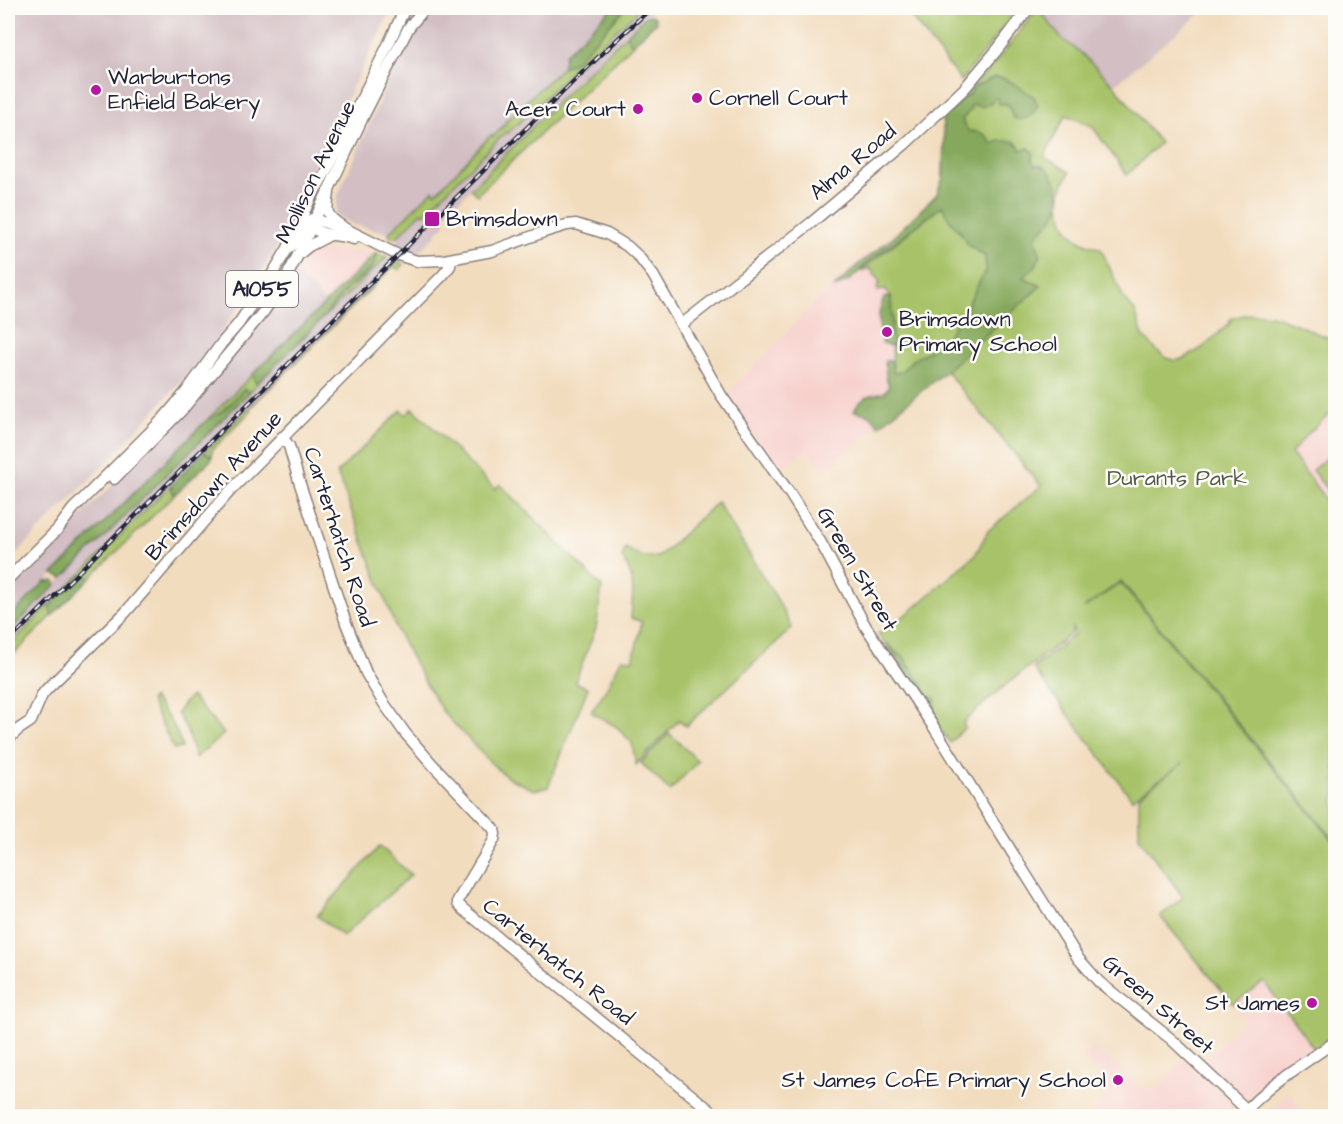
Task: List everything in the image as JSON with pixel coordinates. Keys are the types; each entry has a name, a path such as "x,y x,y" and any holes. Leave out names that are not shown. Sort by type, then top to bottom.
{"street":[{"name":"Mollison Avenue","path":"58,529 78,514 181,411 264,311 285,280 298,255 309,221 311,196 325,173 405,8"},
{"name":"Mollison Avenue","path":"417,8 424,8"},
{"name":"Mollison Avenue","path":"8,579 58,529 73,509 163,419 186,392 215,351 240,323 288,248 309,221 329,187 409,27 424,8"},
{"name":"Alma Road","path":"681,325 811,223 904,145 964,89 1029,8"},
{"path":"329,187 327,212 344,228"},
{"name":"Green Street","path":"309,221 344,228 413,261 451,259 492,251 544,232 576,224 615,239 638,256 653,275 721,395 790,494 866,627 935,729 1077,958 1099,982 1171,1039 1244,1113"},
{"name":"Green Street","path":"309,221 324,234 343,235 355,239 363,237"},
{"path":"298,255 309,246 330,235"},
{"name":"Brimsdown Avenue","path":"8,739 31,721 47,689 125,613 230,491 443,275 450,266 451,259"},
{"name":"Carterhatch Road","path":"282,437 289,446 346,623 366,673 405,733 494,829 494,840 458,900 458,904 717,1116"},
{"path":"1244,1113 1277,1083 1335,1041"}],"shaded area":[{"path":"8,8 392,8 314,165 290,227 207,353 113,456 8,562"},
{"path":"432,8 612,8 565,53 562,68 505,121 506,123 493,137 491,135 436,193 433,190 389,233 354,225 336,215 337,197 396,64"},
{"path":"641,8 655,8 441,218 446,223 417,254 393,245 398,240 396,238 422,212 425,214 577,65"},
{"path":"1038,8 1207,8 1114,85 1080,52 1061,38"},
{"name":"Brimsdown Primary School","path":"937,194 1041,286 946,371 825,471 807,450 777,469 726,395 823,294 856,263 896,233"},
{"path":"338,249 374,254 325,302 295,273 310,254"},
{"path":"387,257 397,261 8,647 8,633"},
{"path":"295,273 325,302 8,619 8,589 133,464 260,323"},
{"path":"1335,408 1335,512 1291,453"},
{"path":"1264,982 1315,1050 1265,1088 1246,1098 1239,1096 1203,1062 1245,1020 1233,1004"},
{"path":"1092,1046 1145,1089 1147,1087 1155,1093 1186,1059 1236,1107 1237,1114 1235,1116 1090,1116 1109,1093 1098,1084 1104,1076 1082,1058"},
{"path":"1289,1093 1306,1113 1303,1116 1264,1116"}],"green space":[{"path":"612,8 625,8 576,61 562,68 565,54"},
{"path":"625,8 641,8 576,66 532,111 508,133 506,132 424,214 422,212 396,238 390,237 389,233 433,190 436,193 491,135 493,137 506,123 505,121 562,68 586,51"},
{"path":"904,8 1019,8 961,81"},
{"name":"Durants Park","path":"1038,8 1061,38 1080,52 1114,85 1160,143 1127,175 1092,126 1066,115 1044,157 1070,172 1063,185 1060,204 1066,226 1076,238 1101,249 1123,297 1135,311 1143,336 1157,351 1175,361 1202,348 1230,323 1230,319 1259,314 1284,319 1335,340 1335,408 1291,453 1335,512 1335,841 1121,581 1084,608 1121,583 1335,843 1335,1035 1315,1050 1264,982 1233,1004 1160,916 1183,897 1139,837 1139,796 1183,763 1132,799 1033,668 1075,634 1072,627 1072,633 963,723 965,727 950,743 878,634 912,610 975,555 988,531 1041,486 946,371 1040,286 1014,272 937,194 943,178 942,116 985,74"},
{"path":"652,15 656,22 633,44 630,42 626,35 646,16"},
{"path":"626,35 633,44 477,195 471,189"},
{"path":"994,77 1013,83 1034,97 1038,105 1036,109 1025,118 1013,118 1008,104 998,104 998,99 995,98 985,106 972,104 969,112 963,118 963,124 968,131 985,135 992,144 1000,141 1014,141 1020,150 1029,148 1034,153 1032,160 1035,165 1048,169 1057,185 1060,198 1058,210 1035,238 1041,256 1034,268 1023,277 1041,286 946,371 879,426 870,415 854,411 856,407 870,396 884,393 889,386 885,361 891,360 893,373 901,372 911,361 943,342 964,312 986,269 985,256 968,245 942,206 871,260 850,280 834,288 859,264 891,239 937,194 943,178 942,116 955,108 974,87"},
{"path":"942,206 968,245 985,256 986,269 964,312 943,342 911,361 901,372 893,373 891,296 885,290 878,291 880,282 870,268 859,272"},
{"path":"376,253 387,257 322,319 343,292 369,270 376,259"},
{"path":"376,253 374,265 345,291 322,319 259,382 255,382 253,374"},
{"path":"397,261 404,264 399,270 394,266 250,408 251,411 212,450 212,456 204,452"},
{"path":"891,296 893,347 882,343 879,320 884,298"},
{"path":"253,374 255,382 259,382 248,394 248,391 244,389 223,410 208,419"},
{"path":"244,389 248,391 248,394 63,578 53,574 208,419 223,410"},
{"path":"413,408 495,489 500,484 602,587 596,628 575,682 588,688 548,787 534,790 507,777 443,712 397,631 337,473 401,410 406,415"},
{"path":"1335,451 1335,500 1312,470"},
{"path":"204,452 212,456 212,459 174,495 171,485"},
{"path":"171,485 174,495 90,578 80,575"},
{"path":"717,502 777,599 792,628 686,726 679,720 636,765 632,743 617,727 591,712 622,658 633,660 642,622 631,618 632,579 622,558 625,548 646,557 660,556"},
{"path":"80,575 90,578 52,616 49,606"},
{"path":"54,581 56,585 8,633 8,619 45,582"},
{"path":"49,606 52,616 8,660 8,647"},
{"path":"887,643 904,657 921,682 926,694 935,699 934,714"},
{"path":"191,696 224,734 195,758 187,731 177,713"},
{"path":"153,698 174,727 182,748 174,749 150,701"},
{"path":"669,733 698,761 670,791 641,763"},
{"path":"380,846 411,875 343,936 317,916"}],"railway":[{"path":"8,642 590,65 651,8"}],"place":[{"name":"Warburtons Enfield Bakery","path":"96,90"},
{"name":"Cornell Court","path":"697,98"},
{"name":"Acer Court","path":"638,109"},
{"name":"Brimsdown","path":"432,219"},
{"name":"Brimsdown Primary School","path":"887,332"},
{"name":"St James","path":"1312,1003"},
{"name":"St James CofE Primary School","path":"1118,1080"}]}
